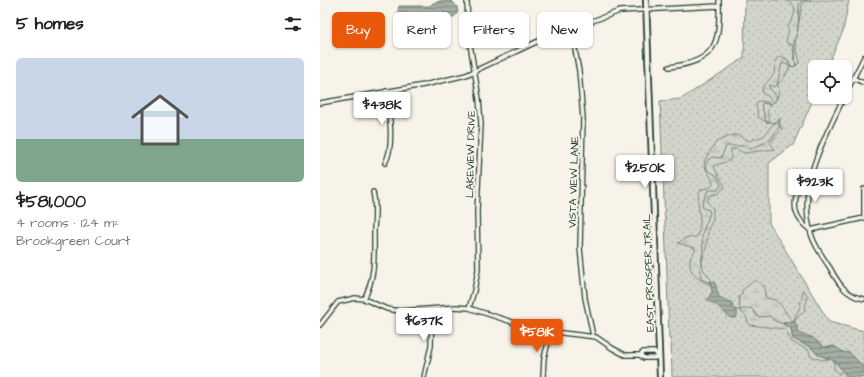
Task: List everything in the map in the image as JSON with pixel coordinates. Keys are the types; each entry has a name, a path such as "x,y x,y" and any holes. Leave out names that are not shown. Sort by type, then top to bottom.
{"main road":[{"name":"EAST PROSPER TRAIL","path":"646,0 660,377"}],"street":[{"name":"LAKEVIEW DRIVE","path":"467,0 468,32 475,71 481,124 477,211 479,258 477,280 469,308"},
{"path":"669,67 687,65 707,55 715,44 719,33 719,0"},
{"path":"593,20 620,10 719,6"},
{"path":"320,103 445,80 475,71 537,41"},
{"name":"VISTA VIEW LANE","path":"575,48 579,71 583,118 580,204 581,254 585,298 593,336"},
{"path":"864,57 853,78 864,83"},
{"path":"385,163 389,156 390,139 386,91"},
{"path":"841,104 809,176 808,215 810,230 814,240 839,284 853,296 864,299"},
{"path":"809,176 802,181 798,187 796,200 800,221 810,230"},
{"path":"864,189 864,215"},
{"path":"364,299 371,282 375,264 376,202 373,192"},
{"path":"810,230 864,218"},
{"path":"320,325 338,302 351,298 364,299 392,311 407,312 432,309 469,308 515,324 551,332 593,336 619,353 640,355 644,358 655,358 659,355 654,352 643,352 640,355"},
{"path":"424,377 431,346 432,309"},
{"path":"543,377 544,358 551,332"}],"green space":[{"path":"745,0 849,0 843,31 830,60 808,60 808,104 811,104 793,145 769,163 769,223 829,322 864,331 864,377 672,377 671,339 669,339 660,101 681,99 744,58"},
{"path":"786,0 811,0 803,2 802,5 795,43 800,62 796,66 792,44 789,45 786,41 789,31 787,27 793,17 795,8 793,4"},
{"path":"781,56 788,60 790,66 785,77 778,84 779,89 775,102 772,102 768,96 763,94 762,88 774,74 776,59"},
{"path":"759,101 768,102 770,105 767,112 770,121 768,123 758,117 756,103"},
{"path":"780,118 780,128 783,128 770,143 775,149 744,153 736,149 731,149 731,159 714,167 725,187 717,194 708,196 708,203 713,208 713,220 708,229 707,244 702,262 703,269 712,281 709,282 711,286 699,279 691,269 690,260 695,248 678,243 685,238 696,237 699,232 700,220 698,202 700,190 711,187 713,184 704,161 716,142 730,136 738,135 749,141 764,136 772,125"},
{"path":"755,280 764,286 765,295 767,298 775,300 781,305 792,321 783,324 792,329 792,336 801,343 811,347 817,354 829,359 822,360 810,356 809,350 792,342 785,329 749,325 746,316 740,311 739,297 743,293 741,291"},
{"path":"803,290 808,296 804,311 796,319 795,323 793,321 800,307"},
{"path":"834,361 842,369 840,374 834,369"}],"shaded area":[{"path":"444,0 452,1 457,7 458,12 455,16 451,18 451,12 398,12 399,6 430,6 433,3"},
{"path":"710,281 715,283 719,297 731,302 734,309 737,310 737,317 729,317 718,306 707,300 712,292"},
{"path":"794,321 800,334 812,337 824,347 834,346 845,353 849,352 864,367 864,377 847,377 835,361 817,354 811,347 793,339 791,329 783,323"}],"waterway":[{"path":"710,283 701,279 700,268 703,251 702,234 710,213 709,210 703,208 702,204 708,190 718,190 721,185 716,175 707,170 706,162 712,157 721,158 726,146 743,146 751,149 770,140 779,127 779,120 775,123 766,121 761,105 763,103 771,105 777,96 770,89 769,85 775,87 777,85 782,63 793,67 796,66 794,42 798,28 799,5 802,0"},
{"path":"738,310 751,308 758,317 770,316 775,321 784,324"}]}
